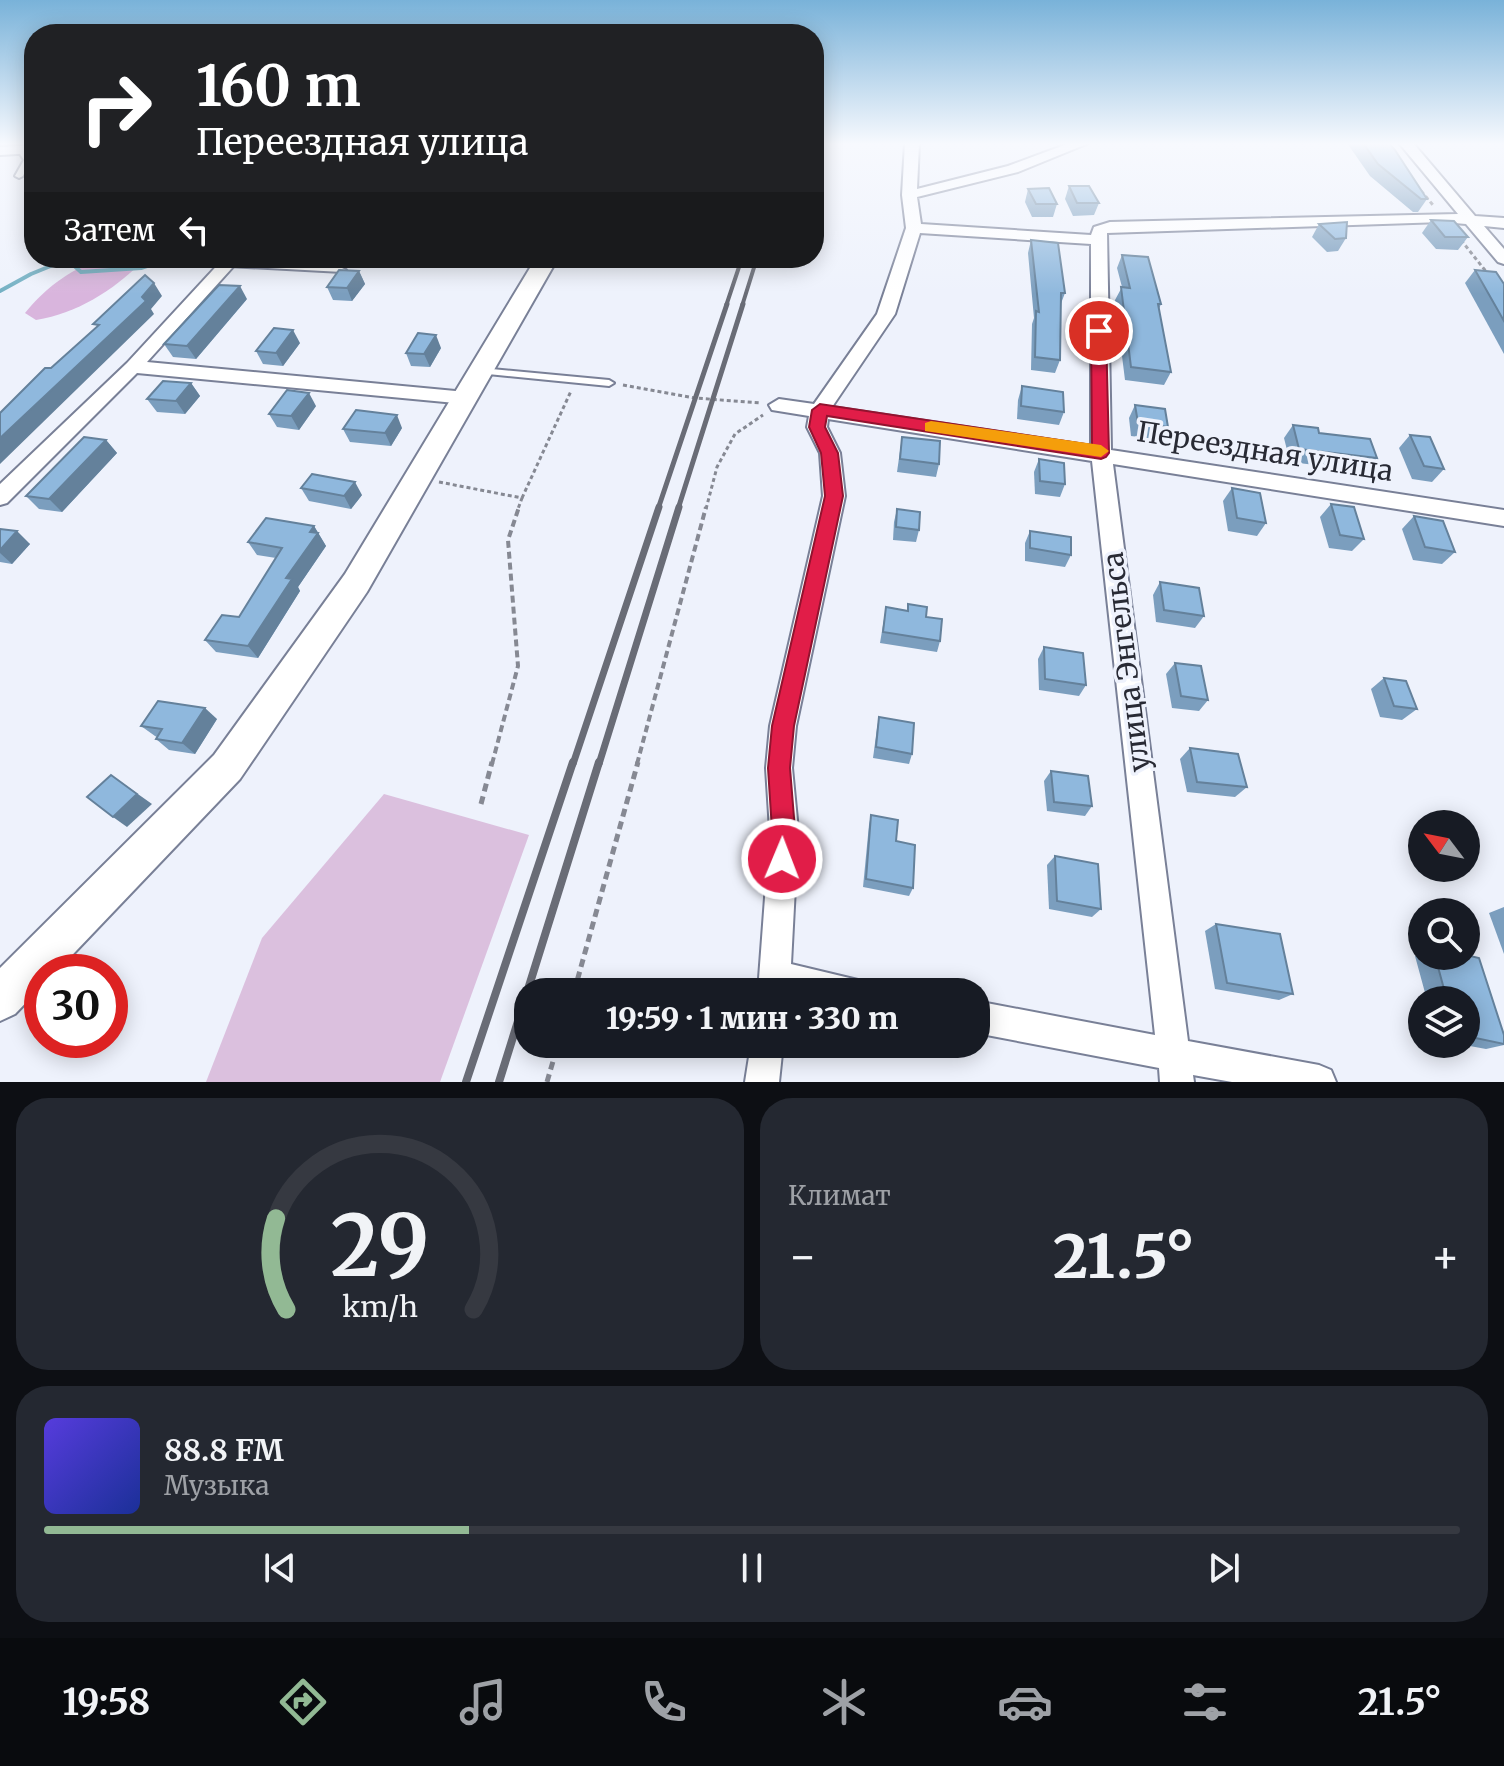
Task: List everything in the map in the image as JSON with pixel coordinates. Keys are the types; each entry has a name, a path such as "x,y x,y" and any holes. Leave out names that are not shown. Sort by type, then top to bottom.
{"street":[{"path":"775,978 784,830 779,768 783,726 834,496 830,453 817,427 820,410 886,314 914,228 909,195 915,193"},
{"path":"1448,193 1504,259"},
{"path":"914,228 1097,240 1099,230 1110,227 1469,218 1504,223"},
{"name":"улица Энгельса","path":"1097,240 1101,453 1176,1069"},
{"path":"0,497 133,367 224,268"},
{"path":"0,999 227,767 356,583 541,268"},
{"path":"133,367 474,384"},
{"name":"Переездная улица","path":"779,405 1504,518"},
{"path":"990,1021 1176,1069 1319,1082"},
{"path":"762,1082 765,1058"}],"lane":[{"path":"317,268 342,270"},
{"path":"474,384 576,380 609,383"}],"path":[{"path":"481,804 518,666 508,540 522,498 576,380"},
{"path":"609,383 695,398 779,405"},
{"path":"578,978 717,467 735,434 779,405"},
{"path":"417,479 522,498"},
{"path":"547,1082 554,1058"}],"shaded area":[{"path":"80,268 135,268 106,291 66,312 36,320 25,313 61,279"},
{"path":"384,794 529,835 440,1082 206,1082 262,938"}],"building":[{"path":"1030,193 1052,193 1057,204 1036,204"},
{"path":"1073,193 1093,193 1099,203 1077,203"},
{"path":"1414,193 1423,193 1427,199"},
{"path":"1431,220 1454,221 1468,237 1445,237"},
{"path":"1347,222 1346,238 1335,239 1319,224"},
{"path":"1031,240 1058,243 1065,293 1061,293 1060,360 1035,357 1036,311 1039,312"},
{"path":"1122,255 1148,257 1161,304 1158,304 1171,372 1131,367 1121,287 1130,288"},
{"path":"339,270 359,271 347,288 327,287"},
{"path":"1475,270 1496,272 1504,284 1504,321"},
{"path":"145,275 154,283 142,297 146,301 0,438 0,413 45,368 51,368 99,325 93,324"},
{"path":"219,285 240,286 187,346 164,344"},
{"path":"274,328 293,330 276,353 256,351"},
{"path":"418,333 436,335 424,354 406,353"},
{"path":"163,381 191,383 176,401 147,399"},
{"path":"1022,386 1063,392 1064,412 1021,406"},
{"path":"287,390 309,393 291,416 269,414"},
{"path":"1135,405 1165,409 1168,427 1138,423"},
{"path":"356,410 397,415 385,433 343,429"},
{"path":"1293,425 1318,428 1319,433 1370,439 1377,458 1299,449"},
{"path":"1410,435 1430,437 1444,469 1424,466"},
{"path":"84,437 106,440 49,499 26,496"},
{"path":"902,437 940,441 939,464 900,459"},
{"path":"1039,459 1064,463 1065,484 1040,481"},
{"path":"312,474 355,482 344,496 301,488"},
{"path":"1232,488 1260,493 1266,523 1237,518"},
{"path":"1331,504 1354,507 1364,539 1340,535"},
{"path":"897,509 920,512 919,530 896,527"},
{"path":"1414,516 1443,521 1455,552 1425,547"},
{"path":"266,518 314,526 310,532 318,533 286,578 292,579 248,646 205,640 222,615 239,617 282,548 248,542"},
{"path":"0,529 17,531 0,550"},
{"path":"1030,531 1071,537 1071,555 1030,548"},
{"path":"1160,582 1199,588 1204,616 1164,610"},
{"path":"908,604 927,607 926,617 942,619 940,641 883,632 886,607 908,611"},
{"path":"1044,647 1083,653 1086,685 1045,679"},
{"path":"1175,663 1201,666 1208,700 1181,696"},
{"path":"1384,678 1406,681 1417,709 1394,706"},
{"path":"158,701 205,708 182,743 156,739 162,729 141,726"},
{"path":"879,717 914,723 912,754 876,747"},
{"path":"1190,748 1238,754 1247,787 1197,782"},
{"path":"1051,771 1088,776 1092,806 1054,802"},
{"path":"111,775 137,794 113,817 87,797"},
{"path":"871,815 898,820 896,841 915,845 913,888 866,879"},
{"path":"1055,856 1098,864 1101,909 1057,901"},
{"path":"1216,924 1280,934 1293,994 1227,983"},
{"path":"1480,961 1504,1035 1504,1044 1480,1039 1480,986 1443,986 1439,970 1480,970"}],"waterway":[{"path":"0,291 46,268"},
{"path":"77,268 81,272 141,268"}],"railway":[{"path":"726,306 739,268"},
{"path":"742,306 754,268"},
{"path":"658,509 727,304"},
{"path":"678,509 743,304"},
{"path":"573,764 659,507"},
{"path":"599,764 679,507"},
{"path":"466,1082 573,762"},
{"path":"499,1082 599,762"}],"slow traffic":[{"path":"931,427 1101,451"}],"route":[{"path":"782,859 784,830 779,768 783,726 834,496 830,453 817,427 820,410 1101,453 1099,331"}]}
